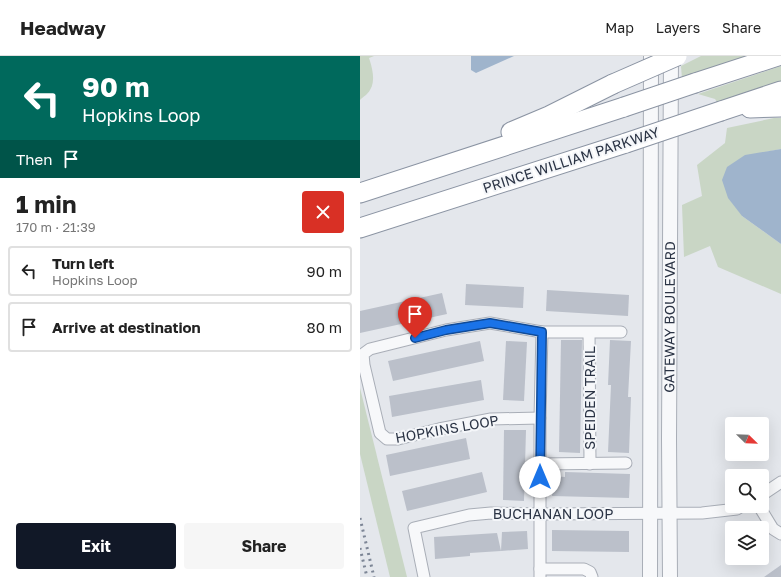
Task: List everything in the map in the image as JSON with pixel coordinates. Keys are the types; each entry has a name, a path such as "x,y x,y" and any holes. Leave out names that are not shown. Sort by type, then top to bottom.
{"highway":[{"path":"407,178 549,116 613,84 677,56"},
{"path":"360,193 778,56"},
{"name":"PRINCE WILLIAM PARKWAY","path":"360,228 626,143 781,91"},
{"path":"721,112 740,109 781,107"}],"street":[{"name":"GATEWAY BOULEVARD","path":"650,577 651,56"},
{"name":"GATEWAY BOULEVARD","path":"670,577 671,56"},
{"name":"HOPKINS LOOP","path":"540,418 491,419 438,429 398,439 387,439 380,433 364,365 363,354 370,349 446,330 490,323 542,332"},
{"name":"SPEIDEN TRAIL","path":"542,332 621,332"},
{"path":"542,332 540,418 540,573 584,569 590,572 592,577"},
{"name":"SPEIDEN TRAIL","path":"589,333 590,464"},
{"name":"SPEIDEN TRAIL","path":"540,464 626,463"},
{"path":"769,490 781,482"},
{"name":"BUCHANAN LOOP","path":"424,577 414,528 469,515 491,513 649,514 725,511"},
{"path":"763,513 773,529 781,534"}],"green space":[{"path":"360,56 374,56 369,58 373,74 372,86 368,93 360,100"},
{"path":"701,56 752,56 682,79 681,66"},
{"path":"781,66 781,82 718,103 715,99 698,94"},
{"path":"774,118 781,118 781,149 745,156 742,216 781,244 781,294 718,267 710,246 684,257 682,205 702,196 697,165 725,143 727,128"},
{"path":"360,388 407,577 390,577 360,454"}],"water":[{"path":"471,56 514,56 476,73 471,70"},
{"path":"781,149 781,244 742,216 728,198 722,180 727,167 745,155"}],"building":[{"path":"466,284 524,287 523,308 465,305"},
{"path":"547,290 629,295 628,316 546,311"},
{"path":"442,293 447,314 360,333 360,311"},
{"path":"561,340 582,340 580,453 559,452"},
{"path":"610,340 631,341 628,397 631,397 629,453 608,452 611,385 608,385"},
{"path":"480,341 484,361 393,381 388,361"},
{"path":"506,341 527,342 524,401 503,400"},
{"path":"481,380 484,400 392,417 389,396"},
{"path":"504,430 526,430 524,501 503,500"},
{"path":"466,438 470,459 390,476 386,455"},
{"path":"482,472 487,492 407,511 402,491"},
{"path":"565,472 630,474 629,498 552,496 553,476 565,477"},
{"path":"552,530 629,531 629,552 552,551"},
{"path":"527,531 528,549 501,551 502,532"},
{"path":"497,533 501,551 470,553 470,556 435,559 434,537"},
{"path":"781,565 781,577 764,577"}],"railway":[{"path":"360,518 374,577"},
{"path":"360,548 367,577"}],"route":[{"path":"415,338 446,330 490,323 542,332 540,477"}]}
